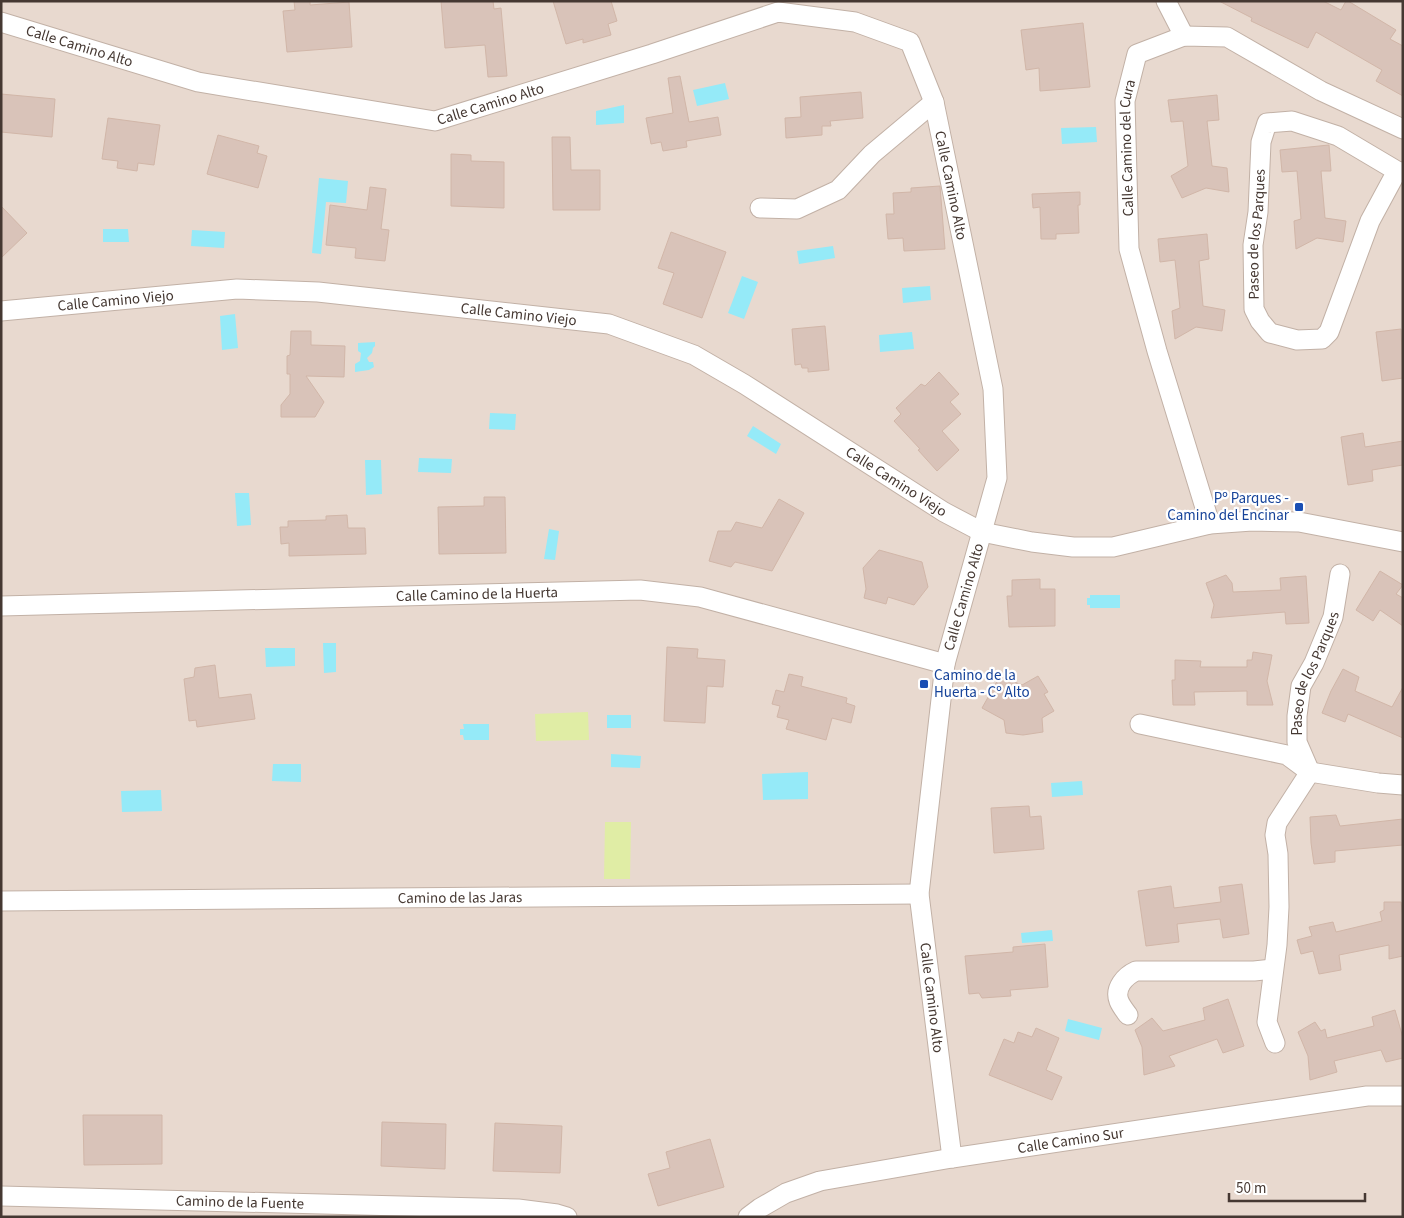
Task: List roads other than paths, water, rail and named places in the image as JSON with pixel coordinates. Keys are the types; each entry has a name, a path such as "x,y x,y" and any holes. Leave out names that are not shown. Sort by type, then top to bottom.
{"street":[{"path":"1166,1 1184,36"},
{"name":"Calle Camino Alto","path":"1,22 198,82 435,121 652,54 778,12 854,22 910,42 934,102 993,389 997,478 945,664 919,894 952,1158"},
{"name":"Calle Camino del Cura","path":"1210,524 1157,351 1129,250 1125,100 1137,54 1184,36 1227,37 1320,91 1403,129"},
{"path":"760,208 797,209 838,190 872,154 934,102"},
{"name":"Paseo de los Parques","path":"1292,121 1338,136 1400,172 1370,221 1329,332 1322,339 1297,340 1270,333 1260,321 1254,309 1253,245 1258,212 1261,142 1267,123 1292,121"},
{"name":"Calle Camino Viejo","path":"1,311 237,289 318,292 609,324 694,355 744,384 944,512 982,532"},
{"path":"982,532 1032,542 1073,547 1113,547 1210,524 1252,521 1299,522 1403,542"},
{"name":"Paseo de los Parques","path":"1310,772 1297,742 1296,716 1301,686 1314,663 1334,617 1340,574"},
{"name":"Calle Camino de la Huerta","path":"1,606 640,590 700,597 945,664"},
{"name":"Paseo de los Parques","path":"1140,724 1287,755 1310,772 1403,785"},
{"path":"1275,1043 1267,1022 1277,944 1279,906 1278,854 1275,835 1277,823 1310,772"},
{"name":"Camino de las Jaras","path":"1,901 919,894"},
{"path":"1128,1016 1118,1000 1119,988 1126,976 1136,971 1254,971 1273,969"},
{"name":"Calle Camino Sur","path":"748,1217 786,1194 820,1181 952,1158 1367,1096 1403,1096"},
{"name":"Camino de la Fuente","path":"1,1196 518,1209 567,1217"}],"water":[{"path":"725,83 729,99 697,106 693,90"},
{"path":"624,105 624,123 596,125 596,111"},
{"path":"1096,127 1097,142 1062,144 1061,128"},
{"path":"319,178 348,181 346,203 326,202 321,254 312,253"},
{"path":"103,229 128,229 129,242 103,242"},
{"path":"192,230 225,232 224,248 191,246"},
{"path":"833,246 835,258 799,264 797,251"},
{"path":"742,276 758,282 744,319 728,313"},
{"path":"930,286 931,300 903,303 902,288"},
{"path":"235,314 238,348 222,350 220,316"},
{"path":"912,332 914,349 880,352 879,335"},
{"path":"375,342 372,353 367,358 369,362 373,362 374,367 369,370 355,372 355,364 360,361 361,353 358,351 358,343"},
{"path":"490,413 516,414 515,430 489,429"},
{"path":"753,426 781,444 776,454 747,436"},
{"path":"419,458 452,459 451,473 418,472"},
{"path":"365,460 381,460 382,494 366,495"},
{"path":"235,493 249,493 251,525 237,526"},
{"path":"549,529 559,531 555,560 544,559"},
{"path":"1090,595 1120,595 1120,608 1090,608 1090,605 1087,605 1087,598 1090,598"},
{"path":"323,643 336,643 336,672 324,673"},
{"path":"265,648 295,648 295,666 266,667"},
{"path":"607,715 631,715 631,728 607,728"},
{"path":"463,724 489,724 489,740 464,740 463,735 460,735 460,729 464,729"},
{"path":"611,754 641,756 640,768 611,767"},
{"path":"273,764 301,764 301,782 272,781"},
{"path":"808,772 808,799 763,800 762,774"},
{"path":"1082,781 1083,795 1052,797 1051,783"},
{"path":"161,790 162,811 122,812 121,791"},
{"path":"1052,930 1053,941 1022,943 1021,933"},
{"path":"1068,1019 1102,1028 1099,1040 1065,1031"}],"place":[{"name":"Pº Parques - Camino del Encinar","path":"1299,507"},
{"name":"Camino de la Huerta - Cº Alto","path":"924,684"}]}
